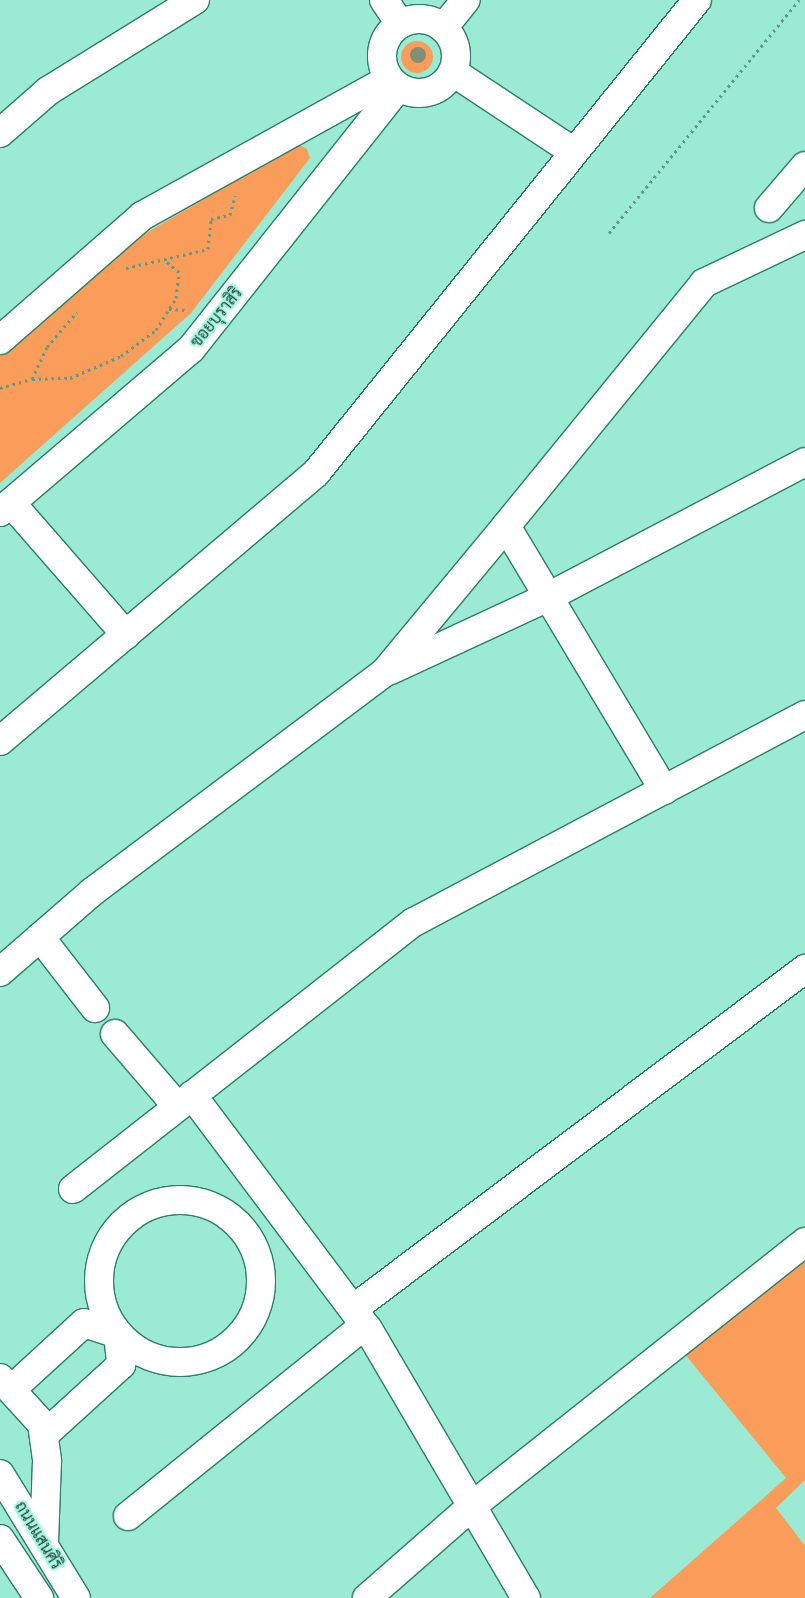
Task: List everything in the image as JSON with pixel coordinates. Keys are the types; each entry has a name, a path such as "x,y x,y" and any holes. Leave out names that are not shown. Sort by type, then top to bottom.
{"street":[{"path":"0,133 48,91 196,0"},
{"path":"384,0 400,24"},
{"path":"443,28 466,0"},
{"path":"0,741 316,473 697,0"},
{"path":"422,19 443,28 455,47 453,72 446,82 423,94 394,83 382,54 385,42 400,24 422,19"},
{"path":"453,72 574,152"},
{"path":"0,340 142,216 394,83"},
{"name":"ซอยบุราสิริ","path":"5,507 191,349 394,83"},
{"path":"769,208 805,166"},
{"path":"385,672 704,283 805,235"},
{"path":"0,972 92,892 385,672 548,597 805,462"},
{"path":"5,507 126,635"},
{"path":"506,526 664,790"},
{"path":"73,1189 414,922 805,715"},
{"path":"40,937 96,1008"},
{"path":"128,1516 359,1317 805,969"},
{"path":"115,1034 185,1101 274,1205 359,1317 526,1598"},
{"path":"44,1435 121,1365 118,1334 103,1304 102,1260 112,1236 130,1217 153,1204 179,1199 205,1203 228,1214 247,1233 258,1256 262,1284 256,1311 242,1335 227,1347 194,1362 166,1362 140,1352 118,1334 84,1323 6,1383 42,1424 47,1461 44,1544"},
{"path":"247,1233 274,1205"},
{"path":"367,1598 472,1506 805,1242"},
{"name":"ถนนแสนศิริ","path":"0,1474 27,1515 76,1598"},
{"path":"0,1532 27,1515"},
{"name":"ถนนแสนศิริ","path":"0,1539 39,1598"}],"path":[{"path":"609,233 799,0"},
{"path":"119,273 208,249 211,220 230,214 235,192 245,191"},
{"path":"0,388 32,379 70,378 121,356 156,330 176,298 180,280 166,261"},
{"path":"32,379 47,347 84,305"}],"shaded area":[{"path":"417,41 429,45 433,57 429,69 417,73 405,69 401,57 405,45"},
{"path":"297,144 307,149 310,158 191,313 0,483 0,356 141,236"},
{"path":"805,1258 805,1480 776,1508 805,1546 805,1598 650,1598 786,1478 684,1353"}]}
